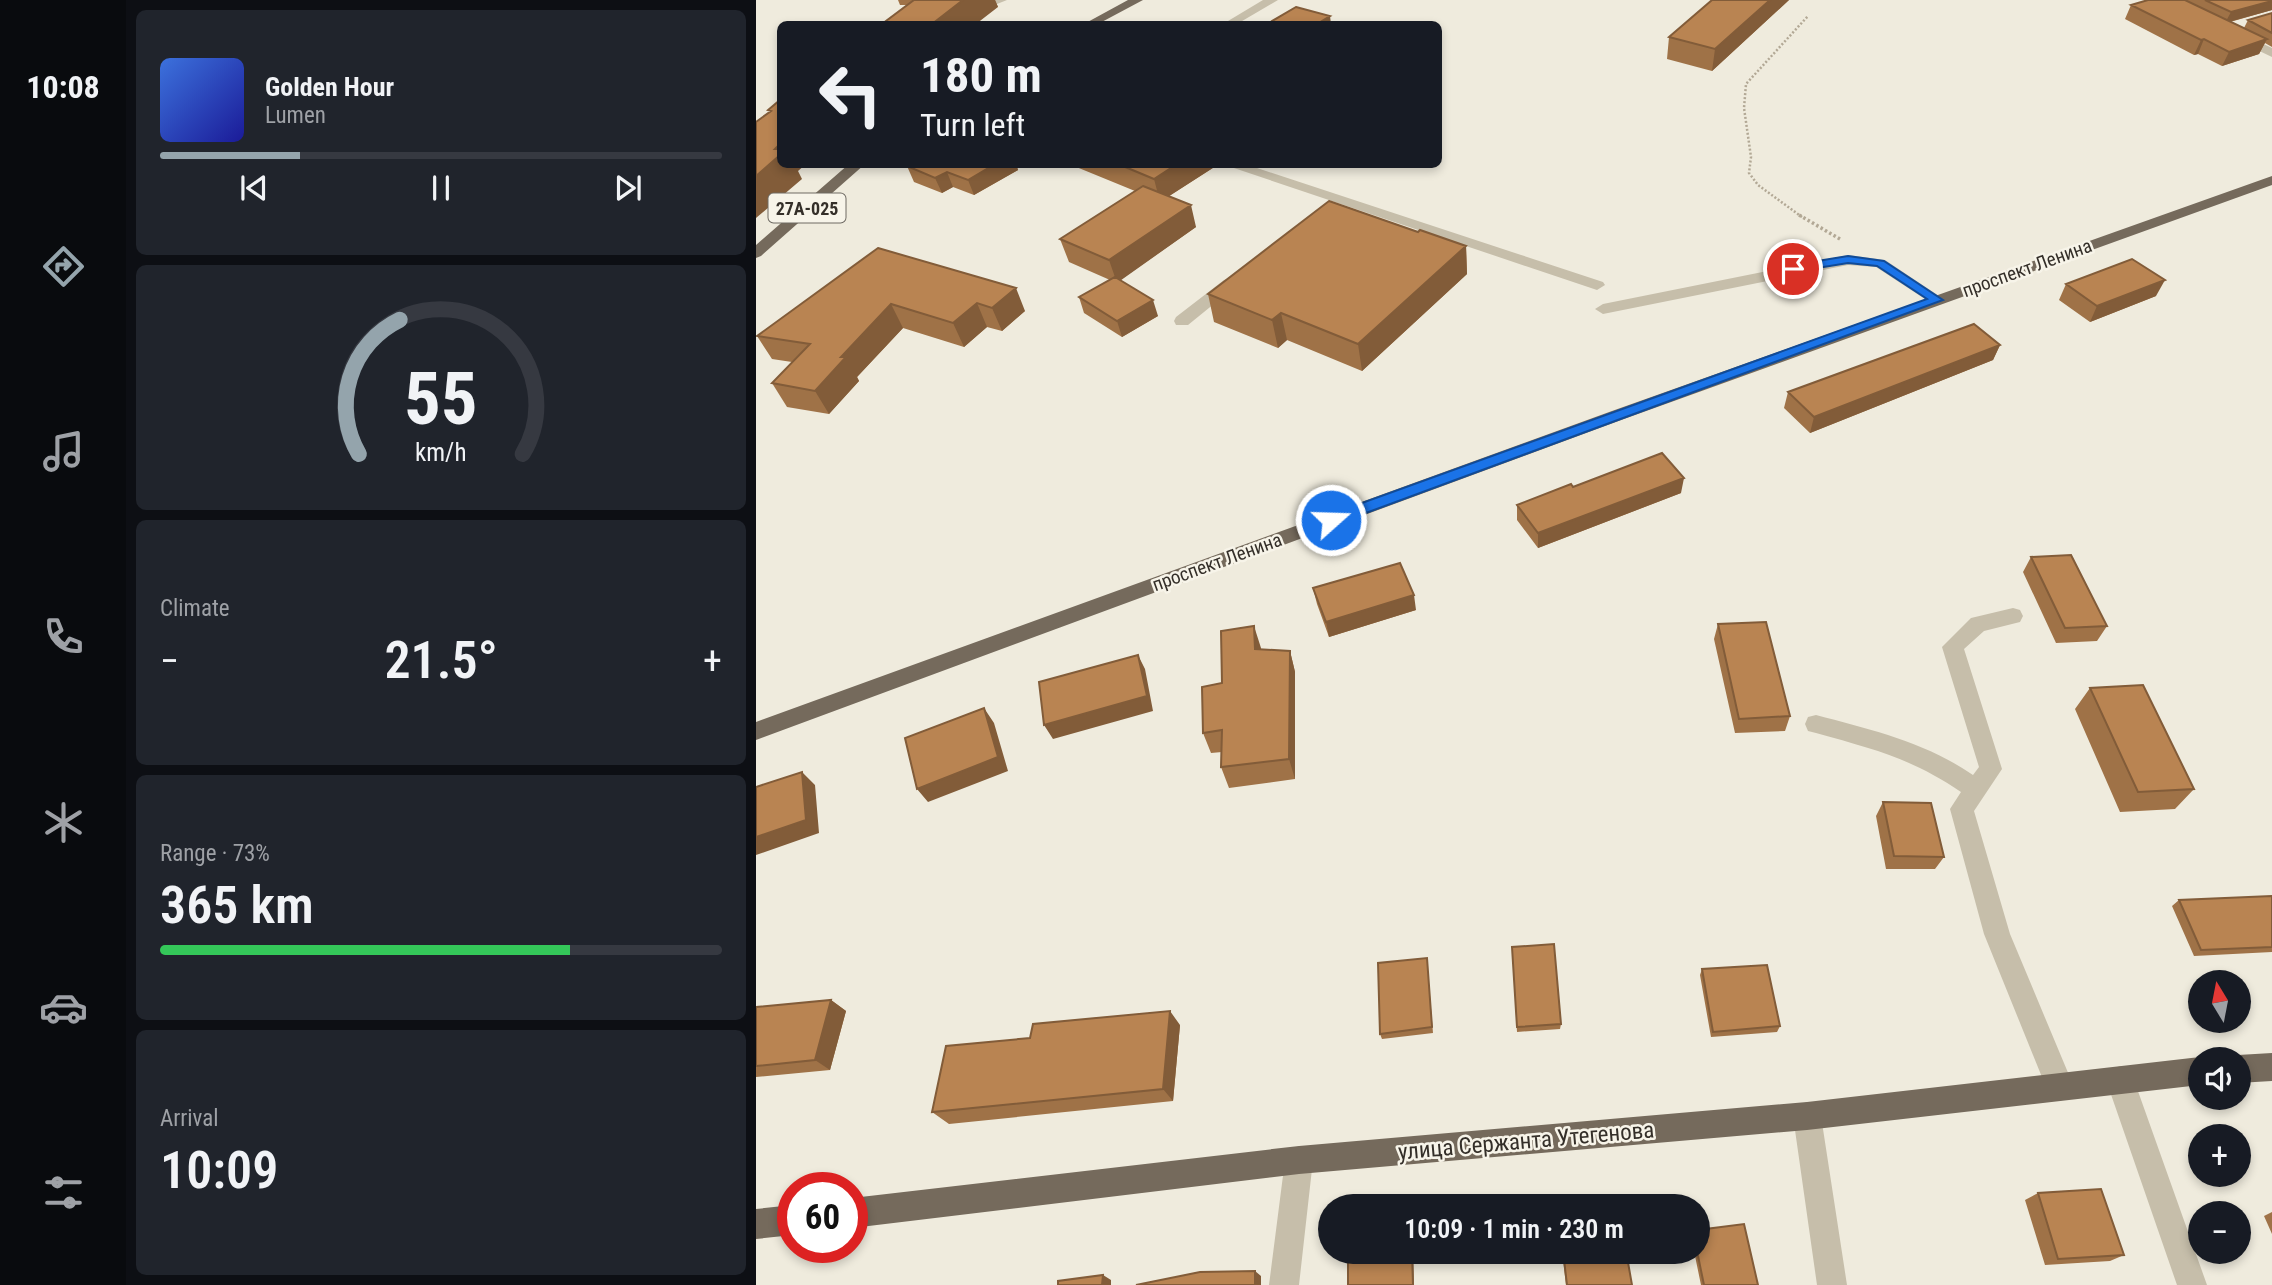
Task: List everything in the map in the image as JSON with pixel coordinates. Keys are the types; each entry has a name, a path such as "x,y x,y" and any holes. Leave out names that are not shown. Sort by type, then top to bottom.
{"main road":[{"path":"1096,21 1137,0"},
{"name":"27А-025","path":"756,253 854,168"},
{"name":"проспект Ленина","path":"756,731 2272,180"},
{"path":"2251,1069 2272,1068"},
{"name":"улица Сержанта Утегенова","path":"868,1211 1299,1160 1807,1116 2188,1073"},
{"path":"756,1224 777,1222"}],"street":[{"path":"945,21 1002,0"},
{"path":"1234,21 1272,0"},
{"path":"2248,23 2225,30 2272,53"},
{"path":"1240,168 1328,203 1597,285"},
{"path":"1603,309 1821,263 1848,260 1880,263 1937,300"},
{"path":"1182,321 1247,268"},
{"path":"2013,616 1978,624 1953,647 1991,769 1962,809 1997,934 2060,1087"},
{"path":"1816,724 1901,747 1944,768 1976,790"},
{"path":"2120,1080 2192,1285"},
{"path":"1807,1116 1832,1285"},
{"path":"1284,1285 1299,1160"}],"path":[{"path":"1808,16 1746,83 1744,108 1751,157 1749,173 1758,185 1793,211 1880,263"}],"building":[{"path":"914,0 963,0 936,21 886,21"},
{"path":"1712,0 1770,0 1715,49 1669,37"},
{"path":"2148,0 2185,0 2267,39 2229,52 2131,5"},
{"path":"2205,0 2272,0 2272,1 2231,12"},
{"path":"1296,7 1330,16 1322,21 1272,21"},
{"path":"2272,13 2272,33 2248,20"},
{"path":"777,102 777,158 756,176 756,122 771,111 768,110"},
{"path":"912,168 988,168 968,180 947,172 935,178"},
{"path":"1128,168 1171,168 1154,179"},
{"path":"1143,186 1191,205 1109,260 1060,239"},
{"path":"1329,201 1466,246 1358,344 1281,313 1272,320 1208,294"},
{"path":"878,248 1016,288 992,308 977,303 953,323 891,304 841,357 846,357 815,391 772,383 810,344 757,336"},
{"path":"2132,259 2165,280 2097,306 2066,284"},
{"path":"1115,277 1153,300 1117,321 1079,297"},
{"path":"1974,324 2000,345 1814,417 1788,392"},
{"path":"1662,453 1684,478 1538,533 1517,505 1571,484 1573,487"},
{"path":"2071,555 2107,626 2065,628 2031,557"},
{"path":"1400,563 1414,595 1326,622 1313,588"},
{"path":"1766,622 1790,716 1739,719 1718,624"},
{"path":"1254,626 1255,649 1290,651 1289,759 1221,767 1222,730 1203,733 1202,687 1222,683 1221,631"},
{"path":"1138,655 1147,696 1044,725 1039,682"},
{"path":"2143,685 2194,789 2138,792 2090,688"},
{"path":"984,708 998,757 917,789 905,738"},
{"path":"802,772 806,820 756,837 756,787"},
{"path":"1883,802 1931,803 1944,857 1894,856"},
{"path":"2272,896 2272,947 2201,950 2179,900"},
{"path":"1554,944 1561,1024 1517,1027 1512,947"},
{"path":"1427,958 1432,1027 1380,1034 1378,963"},
{"path":"1767,965 1780,1026 1713,1032 1702,969"},
{"path":"831,1000 815,1060 756,1066 756,1007"},
{"path":"1170,1011 1163,1089 932,1112 946,1046 1030,1038 1033,1024"},
{"path":"2101,1189 2124,1255 2058,1259 2038,1193"},
{"path":"1744,1224 1758,1285 1704,1285 1700,1264 1710,1264 1710,1228"},
{"path":"1348,1264 1412,1264 1413,1285 1348,1285"},
{"path":"1565,1264 1628,1264 1632,1285 1567,1285"},
{"path":"1255,1271 1255,1285 1136,1285 1200,1272"},
{"path":"1103,1275 1102,1285 1058,1285 1058,1281"}],"route":[{"path":"1331,520 1937,300 1880,263 1848,260 1793,269"}]}
